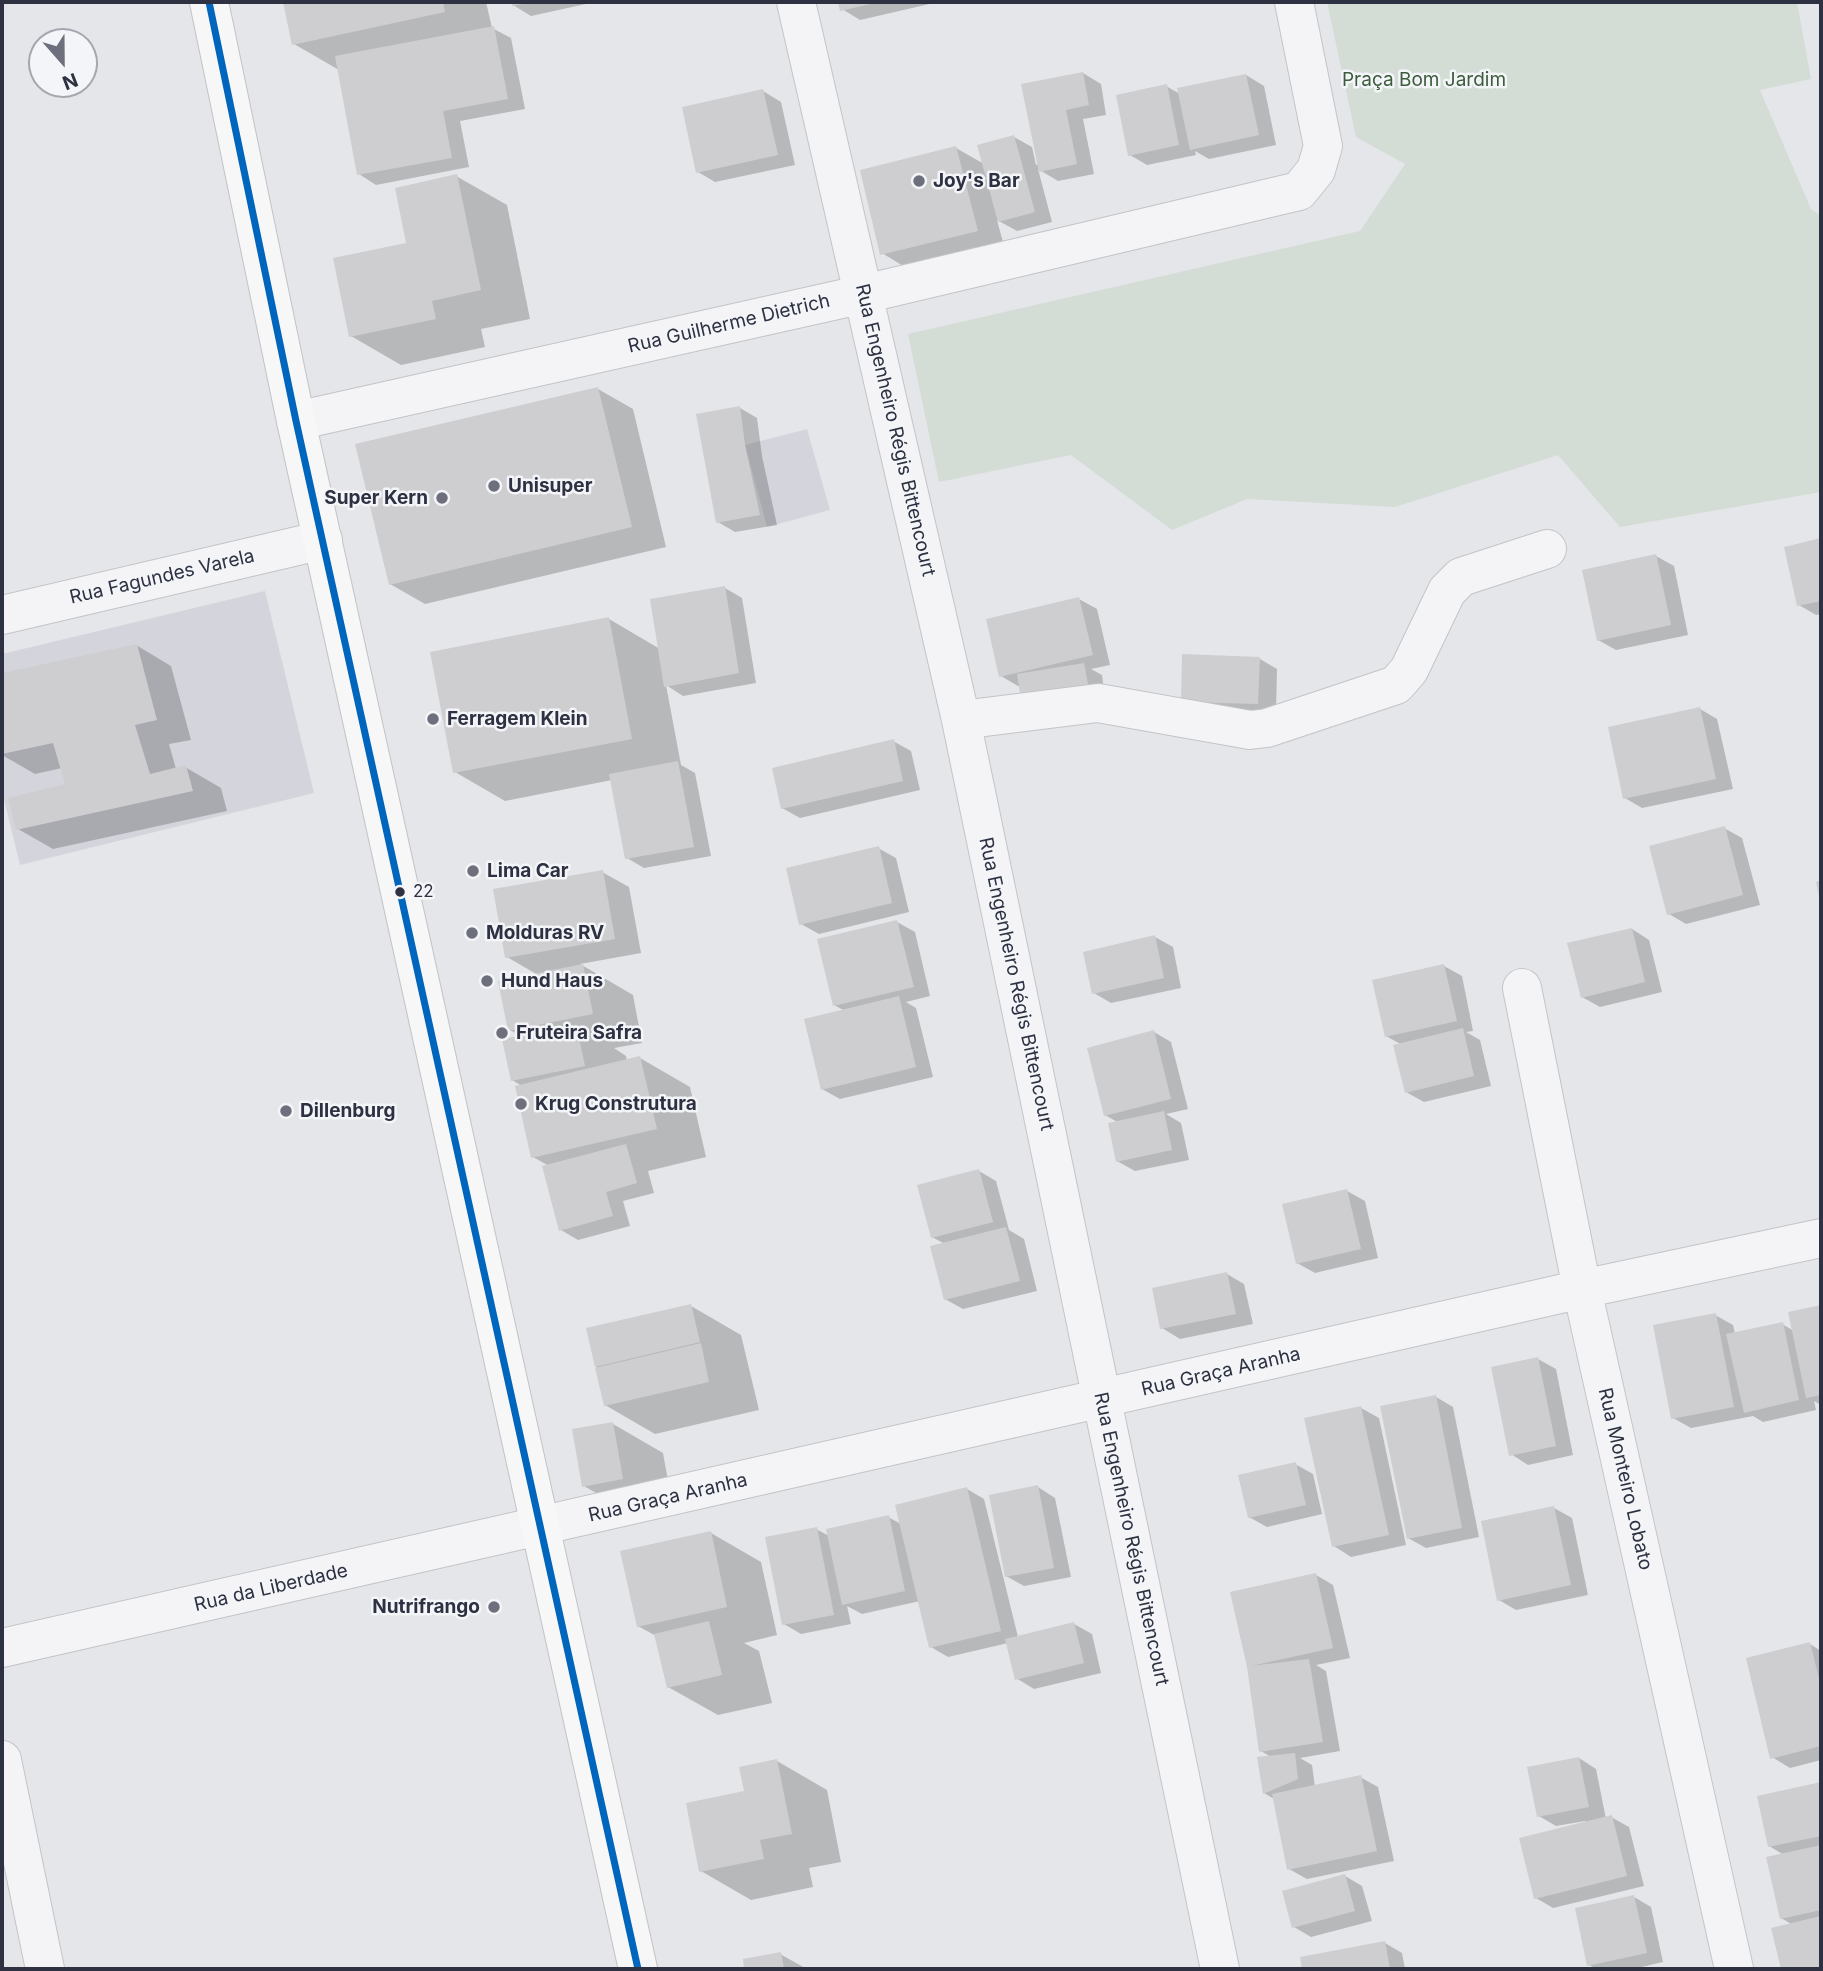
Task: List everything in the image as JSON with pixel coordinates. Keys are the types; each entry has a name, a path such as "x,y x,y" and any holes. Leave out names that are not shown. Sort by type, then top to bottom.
{"main road":[{"path":"209,2 296,421 638,1969"}],"street":[{"name":"Rua Engenheiro Régis Bittencourt","path":"796,2 961,720 1220,1969"},
{"name":"Rua Guilherme Dietrich","path":"296,421 864,294 1298,191 1316,170 1323,146 1294,2"},
{"name":"Rua Fagundes Varela","path":"2,615 323,540"},
{"path":"961,720 1098,703 1250,730 1267,728 1396,685 1409,670 1447,591 1461,577 1547,549"},
{"name":"Rua Monteiro Lobato","path":"1522,988 1583,1290 1734,1969"},
{"name":"Rua Graça Aranha","path":"540,1527 1821,1238"},
{"name":"Rua da Liberdade","path":"2,1648 540,1527"},
{"path":"2,1760 45,1969"}],"shaded area":[{"path":"807,429 830,510 767,527 745,445"},
{"path":"265,591 314,793 20,865 2,791 2,654"}],"green space":[{"name":"Praça Bom Jardim","path":"1327,2 1797,2 1811,79 1760,90 1811,209 1821,216 1821,492 1620,527 1558,455 1395,507 1247,499 1172,530 1071,455 939,482 908,334 1360,231 1405,164 1356,137"}],"building":[{"path":"283,2 443,2 445,12 292,45"},
{"path":"511,2 528,2 528,3 512,6"},
{"path":"838,2 875,2 875,3 840,11"},
{"path":"494,26 508,99 443,111 452,158 357,175 335,56"},
{"path":"1083,72 1089,105 1066,110 1077,164 1039,172 1021,84"},
{"path":"1246,74 1259,135 1190,150 1177,88"},
{"path":"1167,84 1179,145 1128,156 1116,95"},
{"path":"763,89 778,155 696,173 682,107"},
{"path":"1014,135 1035,212 998,222 977,145"},
{"path":"956,146 978,231 880,255 860,170"},
{"path":"457,174 481,290 432,301 436,319 349,337 333,258 406,243 395,188"},
{"name":"Unisuper","path":"598,387 632,527 389,585 355,444"},
{"path":"740,406 745,445 760,515 716,523 696,414"},
{"path":"1821,538 1821,601 1797,606 1784,547"},
{"path":"1656,554 1671,625 1597,641 1582,570"},
{"path":"725,586 739,673 664,687 650,599"},
{"path":"1079,597 1093,655 999,677 986,619"},
{"path":"609,617 632,739 453,773 430,652"},
{"path":"137,644 157,720 135,725 150,774 186,765 193,791 16,830 8,798 65,784 53,743 2,754 2,673"},
{"path":"1182,654 1260,657 1258,704 1181,702"},
{"path":"1084,663 1090,695 1022,707 1017,674"},
{"path":"1700,707 1716,779 1623,799 1608,727"},
{"path":"894,739 903,781 781,809 772,768"},
{"path":"678,761 694,847 625,859 609,774"},
{"path":"1725,826 1743,895 1667,915 1649,846"},
{"path":"879,846 892,903 799,925 786,868"},
{"path":"603,870 615,939 505,958 493,889"},
{"path":"1821,880 1821,900 1820,900 1816,882"},
{"path":"897,920 914,987 833,1006 817,939"},
{"path":"1632,928 1645,982 1581,998 1567,943"},
{"path":"1155,935 1164,978 1092,994 1083,952"},
{"path":"583,964 593,1014 508,1031 498,981"},
{"path":"1444,964 1457,1021 1385,1037 1372,980"},
{"path":"899,996 916,1067 821,1090 804,1019"},
{"path":"576,1025 585,1066 511,1081 502,1039"},
{"path":"1463,1028 1474,1076 1405,1093 1393,1045"},
{"path":"1154,1030 1171,1099 1104,1116 1087,1048"},
{"path":"640,1056 657,1129 531,1158 515,1086"},
{"path":"1164,1111 1172,1150 1116,1162 1108,1123"},
{"path":"626,1144 637,1183 606,1192 613,1216 559,1231 542,1166"},
{"path":"979,1169 993,1222 931,1238 917,1185"},
{"path":"1347,1189 1361,1249 1296,1264 1282,1204"},
{"path":"1006,1227 1020,1281 944,1300 930,1246"},
{"path":"1227,1272 1236,1314 1160,1329 1152,1288"},
{"path":"691,1304 700,1342 595,1367 586,1328"},
{"path":"1821,1305 1821,1395 1806,1398 1788,1312"},
{"path":"1716,1313 1734,1407 1671,1419 1653,1325"},
{"path":"1783,1322 1799,1400 1744,1413 1726,1334"},
{"path":"701,1343 709,1382 604,1406 595,1368"},
{"path":"1538,1357 1556,1446 1509,1456 1491,1367"},
{"path":"1436,1395 1462,1528 1407,1539 1380,1406"},
{"path":"1361,1406 1389,1535 1332,1547 1304,1418"},
{"path":"613,1422 623,1479 582,1487 572,1429"},
{"path":"1296,1462 1306,1505 1248,1518 1238,1475"},
{"path":"1038,1485 1054,1568 1005,1577 989,1495"},
{"path":"967,1487 1001,1631 929,1648 895,1505"},
{"path":"1554,1506 1571,1585 1497,1601 1481,1521"},
{"path":"889,1515 905,1591 842,1605 826,1529"},
{"path":"817,1527 834,1615 782,1625 765,1537"},
{"path":"711,1531 727,1607 637,1627 620,1551"},
{"path":"1316,1573 1333,1648 1251,1666 1309,1659 1323,1742 1259,1752 1247,1667 1230,1592"},
{"path":"709,1621 722,1675 667,1688 654,1634"},
{"path":"1074,1622 1084,1663 1015,1680 1005,1639"},
{"path":"1810,1642 1821,1687 1821,1746 1770,1759 1746,1658"},
{"path":"1295,1753 1298,1779 1263,1794 1257,1757"},
{"path":"1579,1757 1589,1807 1537,1817 1527,1767"},
{"path":"777,1759 792,1834 760,1840 764,1859 699,1872 686,1803 744,1791 739,1767"},
{"path":"1361,1775 1377,1851 1287,1870 1272,1794"},
{"path":"1821,1782 1821,1836 1768,1847 1757,1796"},
{"path":"1612,1815 1627,1876 1534,1899 1519,1838"},
{"path":"1821,1845 1821,1910 1780,1919 1766,1857"},
{"path":"1345,1874 1355,1911 1292,1928 1282,1891"},
{"path":"1634,1895 1647,1953 1587,1966 1575,1908"},
{"path":"1821,1916 1821,1969 1781,1969 1771,1928"},
{"path":"1385,1941 1390,1969 1302,1969 1300,1957"},
{"path":"781,1952 784,1969 744,1969 743,1959"}],"transit line":[{"path":"209,2 296,421 638,1969"}],"place":[{"name":"Joy's Bar","path":"919,181"},
{"name":"Unisuper","path":"494,486"},
{"name":"Super Kern","path":"442,498"},
{"name":"Ferragem Klein","path":"433,719"},
{"name":"Lima Car","path":"473,871"},
{"name":"22","path":"400,892"},
{"name":"Molduras RV","path":"472,933"},
{"name":"Hund Haus","path":"487,981"},
{"name":"Fruteira Safra","path":"502,1033"},
{"name":"Krug Construtura","path":"521,1104"},
{"name":"Dillenburg","path":"286,1111"},
{"name":"Nutrifrango","path":"494,1607"}]}
